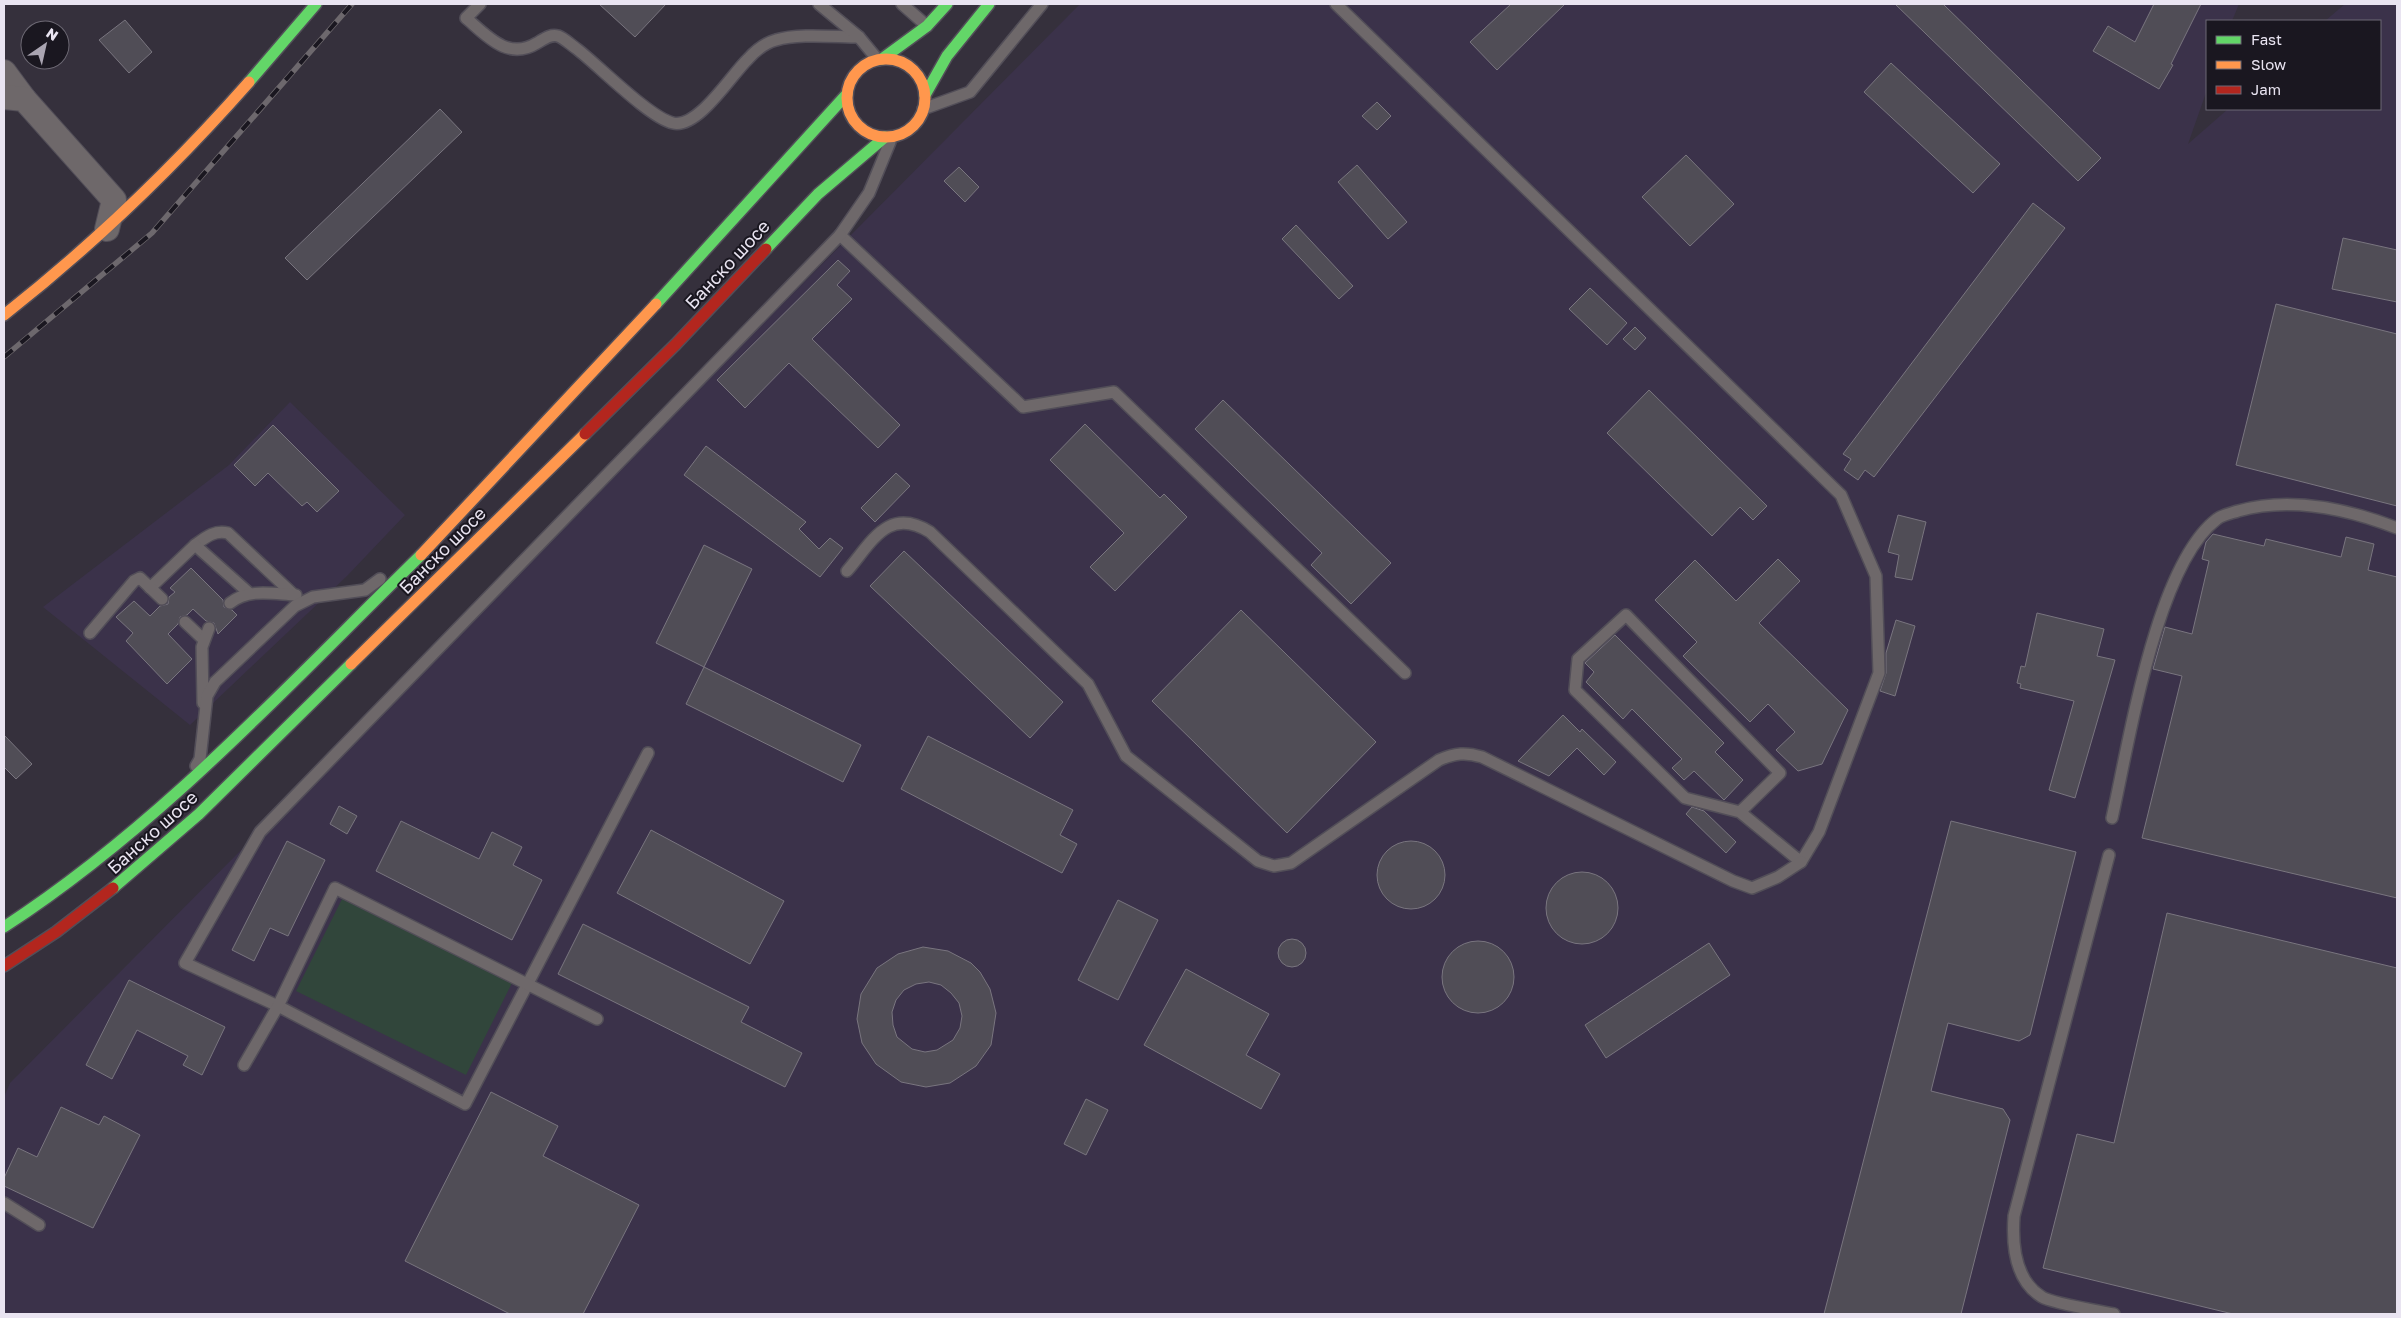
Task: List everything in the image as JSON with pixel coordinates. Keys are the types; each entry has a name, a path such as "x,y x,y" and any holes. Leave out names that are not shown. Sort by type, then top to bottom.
{"main road":[{"path":"4,315 107,229 150,190 250,83 316,4"},
{"path":"947,4 927,26 880,59 866,64 850,82 847,94 848,110 856,124 869,134 889,137 906,132 917,122 923,109 925,95 947,56 989,4"},
{"path":"880,59 897,61 911,68 920,80 925,95"},
{"name":"Банско шосе","path":"4,927 55,894 181,791 440,536 646,316 847,94"},
{"name":"Банско шосе","path":"4,966 35,948 120,885 199,814 676,344 818,194 889,137"}],"street":[{"path":"4,72 14,98 114,200 107,229"}],"lane":[{"path":"480,4 466,18 497,45 515,50 533,46 548,36 559,36 591,60 658,117 675,124 687,122 697,114 747,59 760,48 775,40 859,36"},
{"path":"819,4 859,36 880,59"},
{"path":"902,4 927,26"},
{"path":"923,109 970,92 1042,4"},
{"path":"847,571 884,528 900,522 916,523 930,532 1088,684 1126,756 1258,861 1274,866 1291,863 1439,760 1454,754 1469,753 1482,757 1733,881 1752,888 1778,877 1800,862 1819,832 1879,673 1876,576 1841,495 1336,4"},
{"path":"648,753 465,1104 278,1006 184,963 260,832 840,235 868,193 889,137"},
{"path":"840,235 1023,407 1114,392 1405,673"},
{"path":"2112,818 2150,651 2170,589 2191,546 2218,518 2256,506 2306,505 2360,514 2397,528"},
{"path":"150,588 195,545 208,536 219,532 228,533 294,595"},
{"path":"230,603 239,596 249,593 313,597 365,590 440,536"},
{"path":"195,545 249,593"},
{"path":"90,633 134,581 140,578 162,599"},
{"path":"181,791 200,759 207,696 215,682 295,606 313,597"},
{"path":"1740,812 1780,773 1626,616 1578,659 1575,690 1685,798 1740,812 1800,862"},
{"path":"185,622 203,639"},
{"path":"204,720 202,647 203,639 209,628"},
{"path":"2110,855 2014,1216 2012,1242 2017,1263 2027,1282 2042,1297 2114,1314"},
{"path":"244,1065 278,1006 335,888 597,1019"},
{"path":"4,1203 39,1225"}],"shaded area":[{"path":"1080,4 2239,4 2232,20 2206,20 2206,93 2188,144 2227,110 2381,110 2381,20 2326,20 2345,4 2397,4 2397,1314 4,1314 4,1097 10,1083"},
{"path":"290,402 405,515 347,576 190,725 43,607 229,465"}],"green space":[{"path":"342,899 512,983 466,1075 296,991"}],"building":[{"path":"599,4 666,4 635,37"},
{"path":"1511,4 1565,4 1497,70 1470,42"},
{"path":"1895,4 1943,4 2101,158 2078,181"},
{"path":"2154,4 2201,4 2171,64 2173,65 2159,89 2093,51 2108,26 2135,42"},
{"path":"125,20 152,52 129,73 99,40"},
{"path":"1891,63 2000,164 1973,193 1864,92"},
{"path":"1377,102 1391,116 1377,130 1362,116"},
{"path":"440,109 462,132 307,280 285,258"},
{"path":"1686,155 1734,204 1690,246 1642,197"},
{"path":"1357,165 1407,222 1388,239 1338,182"},
{"path":"959,167 979,187 965,202 944,181"},
{"path":"2033,203 2065,228 1874,477 1865,470 1858,480 1844,470 1851,459 1843,454"},
{"path":"1296,225 1353,286 1339,299 1282,239"},
{"path":"2343,238 2397,250 2397,302 2332,289"},
{"path":"838,260 850,271 837,285 852,299 812,339 900,425 878,448 789,363 745,408 717,380"},
{"path":"1590,288 1627,323 1607,345 1569,309"},
{"path":"2276,304 2397,334 2397,506 2236,465"},
{"path":"1635,327 1646,338 1635,350 1623,339"},
{"path":"1649,390 1767,506 1753,520 1740,507 1712,536 1607,433"},
{"path":"1223,400 1391,563 1351,604 1311,565 1322,553 1195,429"},
{"path":"1085,424 1160,498 1164,494 1187,517 1115,591 1090,567 1124,533 1050,460"},
{"path":"273,425 339,491 317,512 307,502 302,506 268,473 255,486 234,465"},
{"path":"706,446 806,522 799,529 819,549 830,538 843,548 820,577 684,475"},
{"path":"896,473 910,486 875,522 861,508"},
{"path":"1898,515 1926,522 1912,580 1895,577 1899,555 1888,552"},
{"path":"2213,534 2264,546 2266,539 2341,557 2346,537 2374,544 2368,570 2397,577 2397,898 2142,838 2182,676 2153,669 2165,627 2192,634 2209,561 2202,559 2206,542"},
{"path":"704,545 752,569 704,667 656,643"},
{"path":"904,551 1063,702 1030,738 870,586"},
{"path":"1778,559 1800,581 1759,623 1848,710 1822,764 1798,771 1776,750 1795,732 1768,704 1750,722 1683,656 1697,642 1655,600 1695,560 1736,601"},
{"path":"191,568 223,600 224,607 232,610 237,615 218,634 214,623 206,621 193,609 187,615 180,617 178,624 168,634 192,659 167,684 126,641 133,633 116,617 134,601 150,616 160,606 168,604 169,597 175,592 170,588"},
{"path":"1241,610 1376,742 1287,833 1152,701"},
{"path":"2037,613 2104,629 2097,656 2115,660 2075,798 2049,790 2074,701 2020,688 2021,684 2017,683 2021,666 2025,667"},
{"path":"1896,620 1915,626 1895,696 1880,691 1886,673 1886,653"},
{"path":"1615,635 1724,743 1715,752 1743,780 1724,800 1694,771 1684,780 1672,768 1682,759 1632,709 1623,719 1586,682 1594,672 1585,663"},
{"path":"704,667 861,745 843,782 686,704"},
{"path":"1563,715 1580,732 1582,729 1616,762 1604,775 1577,748 1549,776 1518,761"},
{"path":"4,735 32,764 16,779 4,767"},
{"path":"928,736 1073,810 1060,835 1077,844 1062,873 901,789"},
{"path":"339,806 357,816 347,834 330,824"},
{"path":"1692,807 1704,811 1736,842 1726,853 1686,814"},
{"path":"401,821 479,859 492,832 522,847 513,865 542,880 512,940 376,871"},
{"path":"1951,821 2076,852 2030,1035 2019,1041 1948,1023 1931,1091 2003,1109 2010,1120 1961,1314 1824,1314"},
{"path":"651,830 784,901 750,964 617,893"},
{"path":"287,841 325,860 288,936 270,928 254,961 232,950"},
{"path":"1404,841 1418,841 1430,846 1440,856 1445,868 1445,882 1440,894 1430,904 1418,909 1404,909 1392,904 1382,894 1377,882 1377,868 1382,856 1392,846"},
{"path":"1582,872 1602,878 1612,888 1618,908 1612,928 1602,938 1582,944 1562,938 1552,928 1546,908 1552,888 1562,878"},
{"path":"1118,900 1158,920 1118,1000 1078,980"},
{"path":"2167,913 2397,968 2397,1314 2233,1314 2043,1268 2077,1134 2114,1143"},
{"path":"583,924 749,1007 741,1022 802,1053 785,1087 558,974"},
{"path":"1292,939 1302,943 1306,953 1302,963 1292,967 1282,963 1278,953 1282,943"},
{"path":"1478,941 1498,947 1508,957 1514,977 1508,997 1498,1007 1478,1013 1458,1007 1448,997 1442,977 1448,957 1458,947"},
{"path":"1709,943 1730,975 1606,1058 1585,1025"},
{"path":"923,947 948,951 971,963 980,972 990,989 996,1013 991,1045 976,1066 950,1083 926,1087 901,1082 876,1064 862,1043 857,1019 861,994 877,968 898,954","holes":["929,982 941,985 959,1003 962,1016 960,1028 953,1040 937,1050 925,1052 912,1049 897,1037 893,1025 892,1012 896,1000 904,990 916,984"]},
{"path":"1186,969 1269,1014 1246,1055 1280,1074 1261,1109 1144,1045"},
{"path":"129,980 225,1027 202,1075 183,1065 188,1056 137,1030 112,1079 86,1065"},
{"path":"491,1092 558,1126 543,1156 639,1205 583,1314 510,1314 405,1261"},
{"path":"1086,1099 1108,1110 1086,1155 1064,1144"},
{"path":"61,1107 99,1125 104,1116 140,1135 93,1228 4,1186 4,1178 18,1148 37,1157"}],"railway":[{"path":"4,357 152,233 352,4"}],"traffic: fast":[{"path":"249,82 316,4"},
{"path":"882,59 927,26 947,4"},
{"path":"925,95 947,56 989,4"},
{"path":"656,304 847,94"},
{"path":"766,249 818,194 885,137"},
{"path":"4,927 62,887 170,799 222,752 421,555"},
{"path":"113,888 199,814 351,664"}],"traffic: slow":[{"path":"886,59 901,62 913,71 922,83 925,98 922,113 913,125 901,134 886,137 871,134 859,125 850,113 847,98 850,83 859,71 871,62 886,59"},
{"path":"4,315 69,261 132,204 221,114 249,82"},
{"path":"421,555 656,304"},
{"path":"351,664 585,434"}],"traffic: jam":[{"path":"585,434 676,344 766,249"},
{"path":"4,966 56,932 113,888"}]}
